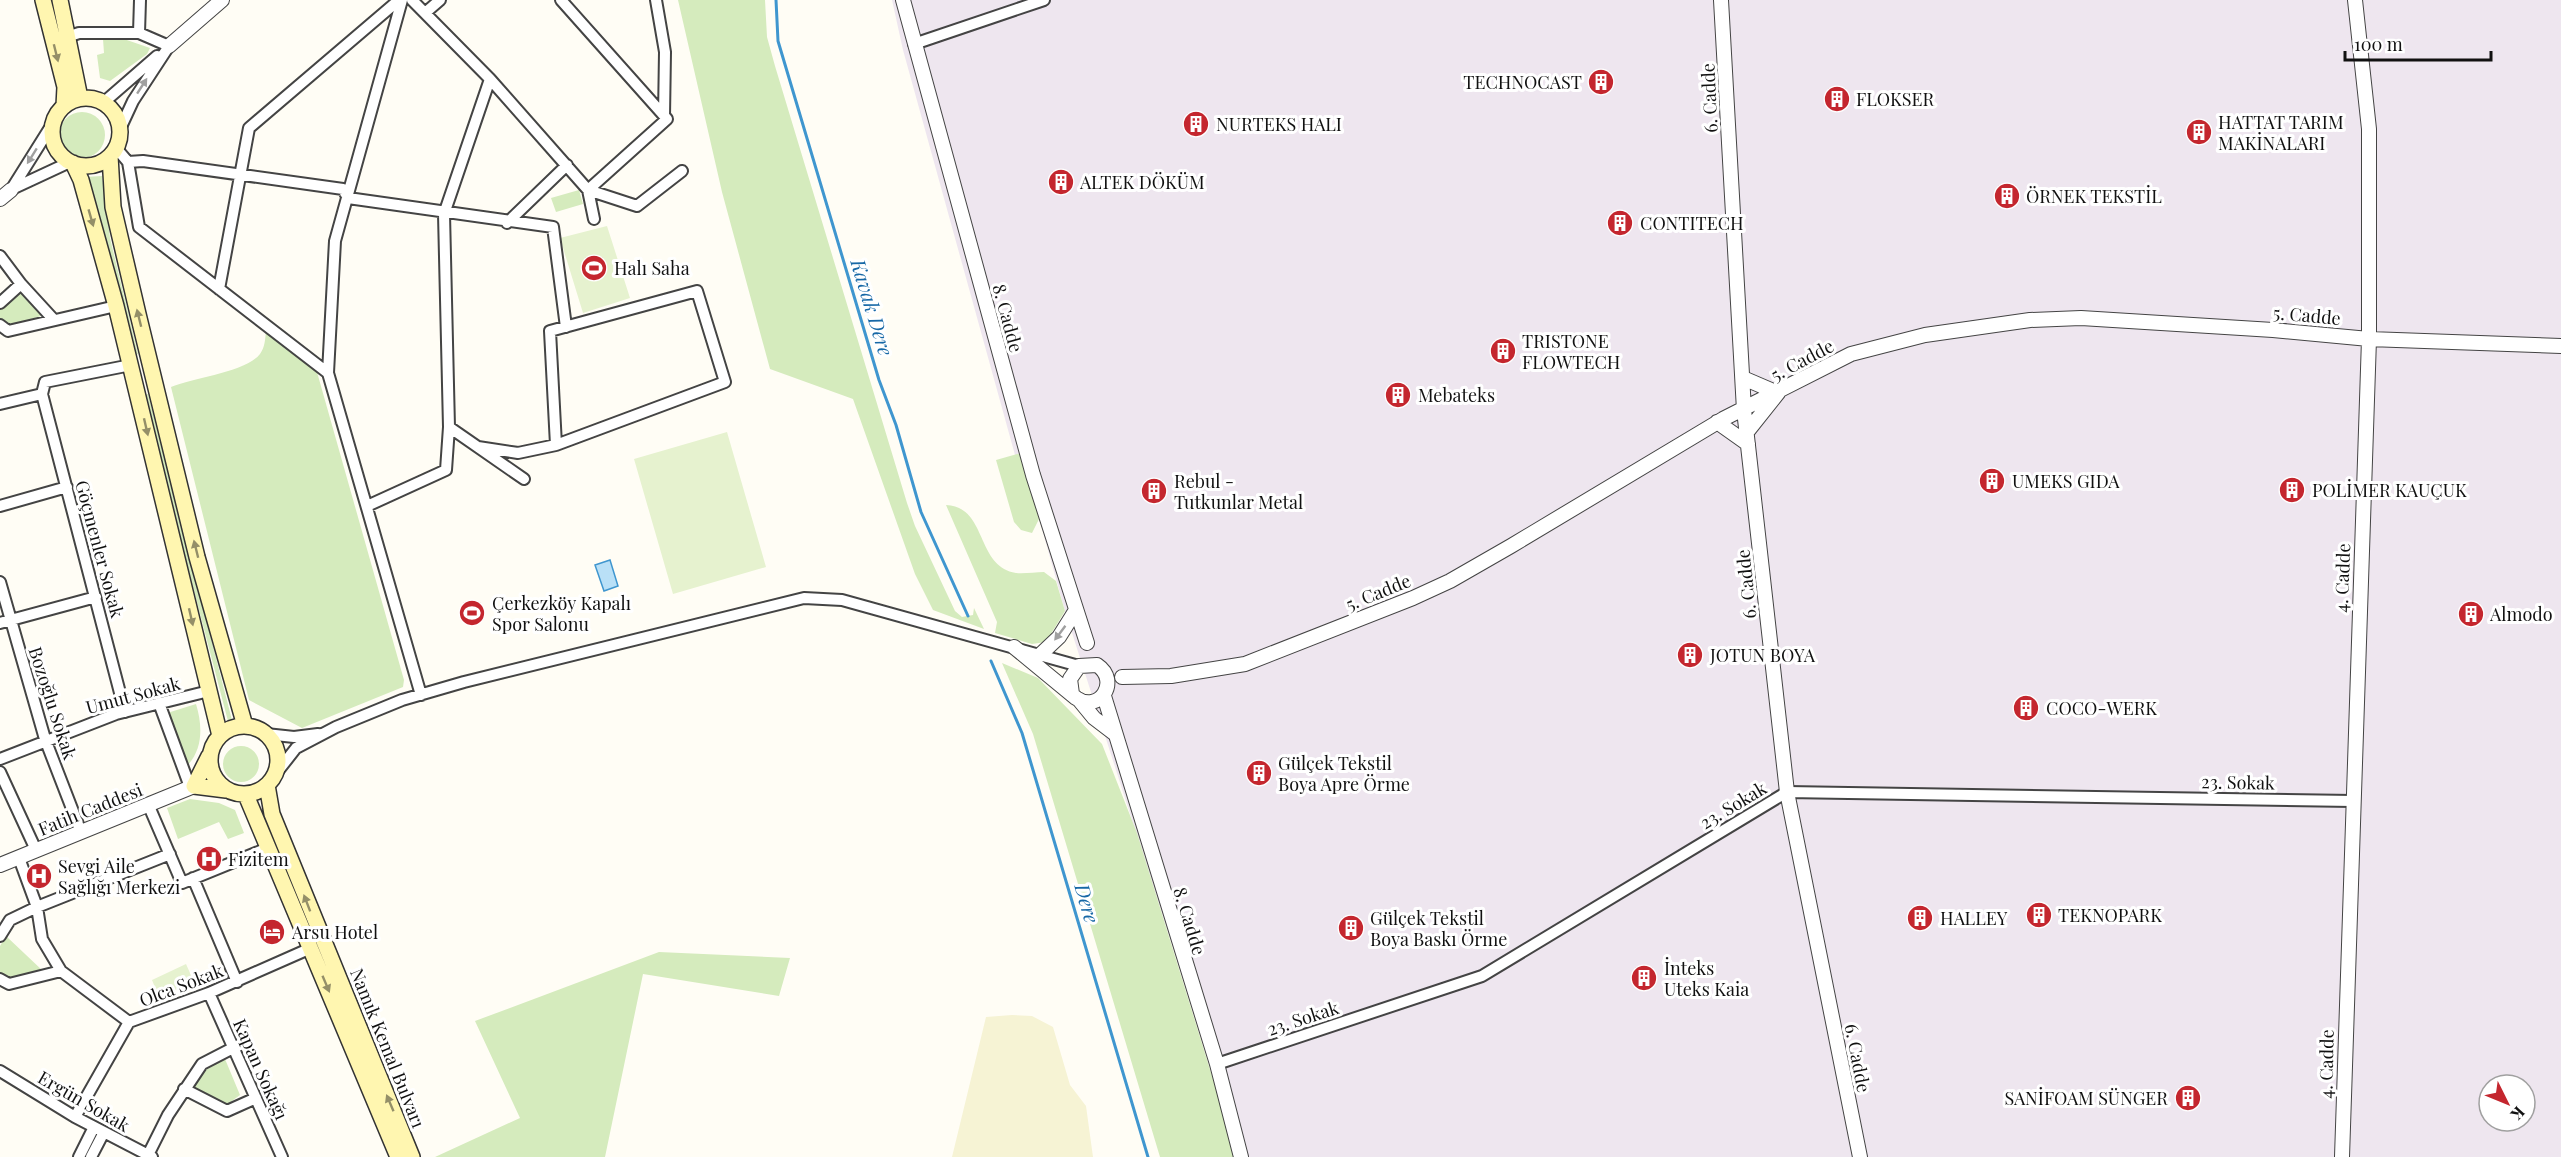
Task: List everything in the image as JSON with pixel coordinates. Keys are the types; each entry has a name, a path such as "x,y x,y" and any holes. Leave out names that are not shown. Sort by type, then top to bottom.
{"main road":[{"path":"43,0 65,87 64,106 53,123 55,145 71,162 81,180 116,306 220,736"},
{"path":"60,0 70,36 80,98"},
{"path":"64,106 80,98 103,103 112,110 120,129 113,152 113,207 197,557 245,726"},
{"path":"71,162 91,165 113,152"},
{"path":"130,366 150,360"},
{"path":"137,391 156,386"},
{"path":"245,726 266,734 278,754 271,781 246,795 192,786 220,736 228,730 245,726"},
{"path":"210,755 213,775 226,790"},
{"name":"Namık Kemal Bulvarı","path":"271,781 272,814 412,1157"},
{"name":"Namık Kemal Bulvarı","path":"246,795 398,1157"}],"street":[{"path":"139,33 140,0"},
{"path":"103,103 222,0"},
{"path":"219,289 249,128 400,0"},
{"path":"400,0 335,241 328,373 421,695"},
{"path":"412,0 490,79 588,190 594,219"},
{"path":"425,13 440,0"},
{"path":"561,0 667,119 588,190"},
{"path":"656,0 665,52 664,116"},
{"name":"8. Cadde","path":"903,0 1033,475 1087,643 1099,667"},
{"path":"914,44 1044,0"},
{"name":"6. Cadde","path":"1721,0 1744,410 1787,792 1860,1157"},
{"name":"4. Cadde","path":"2343,1157 2369,339 2368,129 2355,0"},
{"path":"70,36 79,33 139,33 169,46"},
{"path":"120,129 133,101 169,46"},
{"path":"367,506 446,470 449,427 444,214 490,79"},
{"path":"12,189 53,123"},
{"path":"113,152 128,162 143,161 241,173 343,189 348,198"},
{"path":"0,199 12,189 71,162"},
{"path":"128,162 139,227 328,373"},
{"path":"507,223 567,165"},
{"path":"588,190 637,206 682,171"},
{"path":"348,198 507,223 553,227 566,327"},
{"path":"0,256 21,284 54,320"},
{"path":"0,303 21,284"},
{"path":"478,447 518,453 556,445 724,382 697,291 550,331 556,445"},
{"path":"0,325 8,331 116,306"},
{"name":"5. Cadde","path":"1122,676 1171,676 1245,664 1413,598 1450,581 1511,546 1717,422 1851,354 1875,347 1954,330 2030,320 2127,320 2369,339 2561,346"},
{"path":"0,404 42,394 45,382 130,366"},
{"path":"1717,422 1748,438 1778,393 1743,378"},
{"name":"Göçmenler Sokak","path":"42,394 125,712"},
{"path":"449,427 524,478"},
{"path":"0,506 68,487"},
{"name":"Bozoğlu Sokak","path":"0,582 5,621 45,739 81,832"},
{"path":"5,621 96,597"},
{"path":"271,781 296,748 324,733 421,695 804,598 842,600 1079,666 1099,667 1122,676 1090,703 1076,697 1070,679 1079,666 1087,643"},
{"path":"1041,654 1059,636 1076,610"},
{"path":"1014,647 1076,697 1094,718 1115,734"},
{"path":"1099,667 1106,690"},
{"name":"8. Cadde","path":"1106,690 1115,734 1217,1064 1241,1157"},
{"name":"Umut Sokak","path":"0,759 45,739 125,712 208,691"},
{"path":"159,703 192,786"},
{"path":"266,734 294,737 324,733"},
{"path":"0,772 36,850"},
{"name":"Fatih Caddesi","path":"0,865 192,786"},
{"name":"23. Sokak","path":"1217,1064 1482,976 1787,792 2353,801"},
{"path":"148,804 182,883 268,848"},
{"path":"0,936 10,920 170,854"},
{"path":"19,858 37,907 42,939 62,971 129,1022"},
{"path":"193,878 237,982"},
{"name":"Olca Sokak","path":"75,1117 129,1022 210,993 311,948"},
{"path":"0,979 9,984 62,971"},
{"name":"Kapan Sokağı","path":"210,993 282,1157"},
{"path":"150,1156 184,1089 202,1064 233,1048"},
{"name":"Ergün Sokak","path":"0,1071 75,1117 150,1156"},
{"path":"184,1089 226,1111 256,1098"},
{"path":"79,1157 99,1130"},
{"path":"91,1157 99,1130"}],"shaded area":[{"path":"892,0 2561,0 2561,1157 1240,1157 1065,611 1021,454 1015,455 903,50"},
{"path":"1032,1016 1053,1027 1070,1085 1086,1106 1093,1157 952,1157 986,1017"}],"green space":[{"path":"678,0 765,0 767,37 775,66 915,526 955,611 962,617 973,615 974,608 984,629 933,610 915,574 853,399 770,369 722,192"},
{"path":"121,38 150,48 147,54 110,81 100,78 97,55 104,53 103,39"},
{"path":"82,112 98,119 105,135 98,151 82,158 66,151 59,135 66,119"},
{"path":"102,176 110,238 138,354 134,356 84,177"},
{"path":"579,190 583,204 556,212 551,198"},
{"name":"Halı Saha","path":"607,226 630,298 583,313 560,238"},
{"path":"21,291 44,315 9,326 0,318 0,309"},
{"path":"266,331 317,372 404,680 403,687 302,728 249,700 171,387 231,370 253,360 263,349"},
{"path":"148,394 233,724 229,725 143,395"},
{"path":"727,432 766,567 673,594 634,459"},
{"path":"1021,453 1039,519 1032,533 1021,530 1014,522 996,460"},
{"path":"946,505 959,508 969,515 994,560 1003,568 1016,573 1044,572 1056,581 1065,611 1046,642 1032,644 995,633 997,622"},
{"path":"1002,663 1038,678 1102,744 1137,833 1237,1157 1160,1157 1033,734"},
{"path":"196,704 200,721 200,738 195,754 185,768 164,714"},
{"path":"241,746 254,751 259,764 254,777 241,782 228,777 223,764 228,751"},
{"path":"190,799 219,803 235,810 244,833 228,839 219,822 178,839 167,808"},
{"path":"6,936 43,971 12,980 0,973 0,946"},
{"path":"659,952 790,958 779,996 643,974 605,1157 435,1157 520,1118 475,1021"},
{"path":"186,964 194,982 159,997 152,980"},
{"path":"225,1059 240,1095 225,1106 191,1086 202,1072"}],"water":[{"path":"610,560 618,586 604,591 595,565"}],"waterway":[{"name":"Kavak Dere","path":"776,0 778,41 879,380 896,425 921,512 968,616"},
{"name":"Dere","path":"991,661 1022,733 1148,1157"}],"place":[{"name":"TECHNOCAST","path":"1601,82"},
{"name":"FLOKSER","path":"1837,99"},
{"name":"NURTEKS HALI","path":"1196,124"},
{"name":"HATTAT TARIM MAKİNALARI","path":"2199,132"},
{"name":"ALTEK DÖKÜM","path":"1061,182"},
{"name":"ÖRNEK TEKSTİL","path":"2007,196"},
{"name":"CONTITECH","path":"1620,223"},
{"name":"Halı Saha","path":"594,268"},
{"name":"TRISTONE FLOWTECH","path":"1503,351"},
{"name":"Mebateks","path":"1398,395"},
{"name":"UMEKS GIDA","path":"1992,481"},
{"name":"POLİMER KAUÇUK","path":"2292,490"},
{"name":"Rebul - Tutkunlar Metal","path":"1154,491"},
{"name":"Çerkezköy Kapalı Spor Salonu","path":"472,613"},
{"name":"Almodo","path":"2471,614"},
{"name":"JOTUN BOYA","path":"1690,655"},
{"name":"COCO-WERK","path":"2026,708"},
{"name":"Gülçek Tekstil Boya Apre Örme","path":"1259,773"},
{"name":"Fizitem","path":"209,859"},
{"name":"Sevgi Aile Sağlığı Merkezi","path":"39,876"},
{"name":"TEKNOPARK","path":"2039,915"},
{"name":"HALLEY","path":"1920,918"},
{"name":"Gülçek Tekstil Boya Baskı Örme","path":"1351,928"},
{"name":"Arsu Hotel","path":"272,932"},
{"name":"İnteks Uteks Kaia","path":"1644,978"},
{"name":"SANİFOAM SÜNGER","path":"2188,1098"}]}
